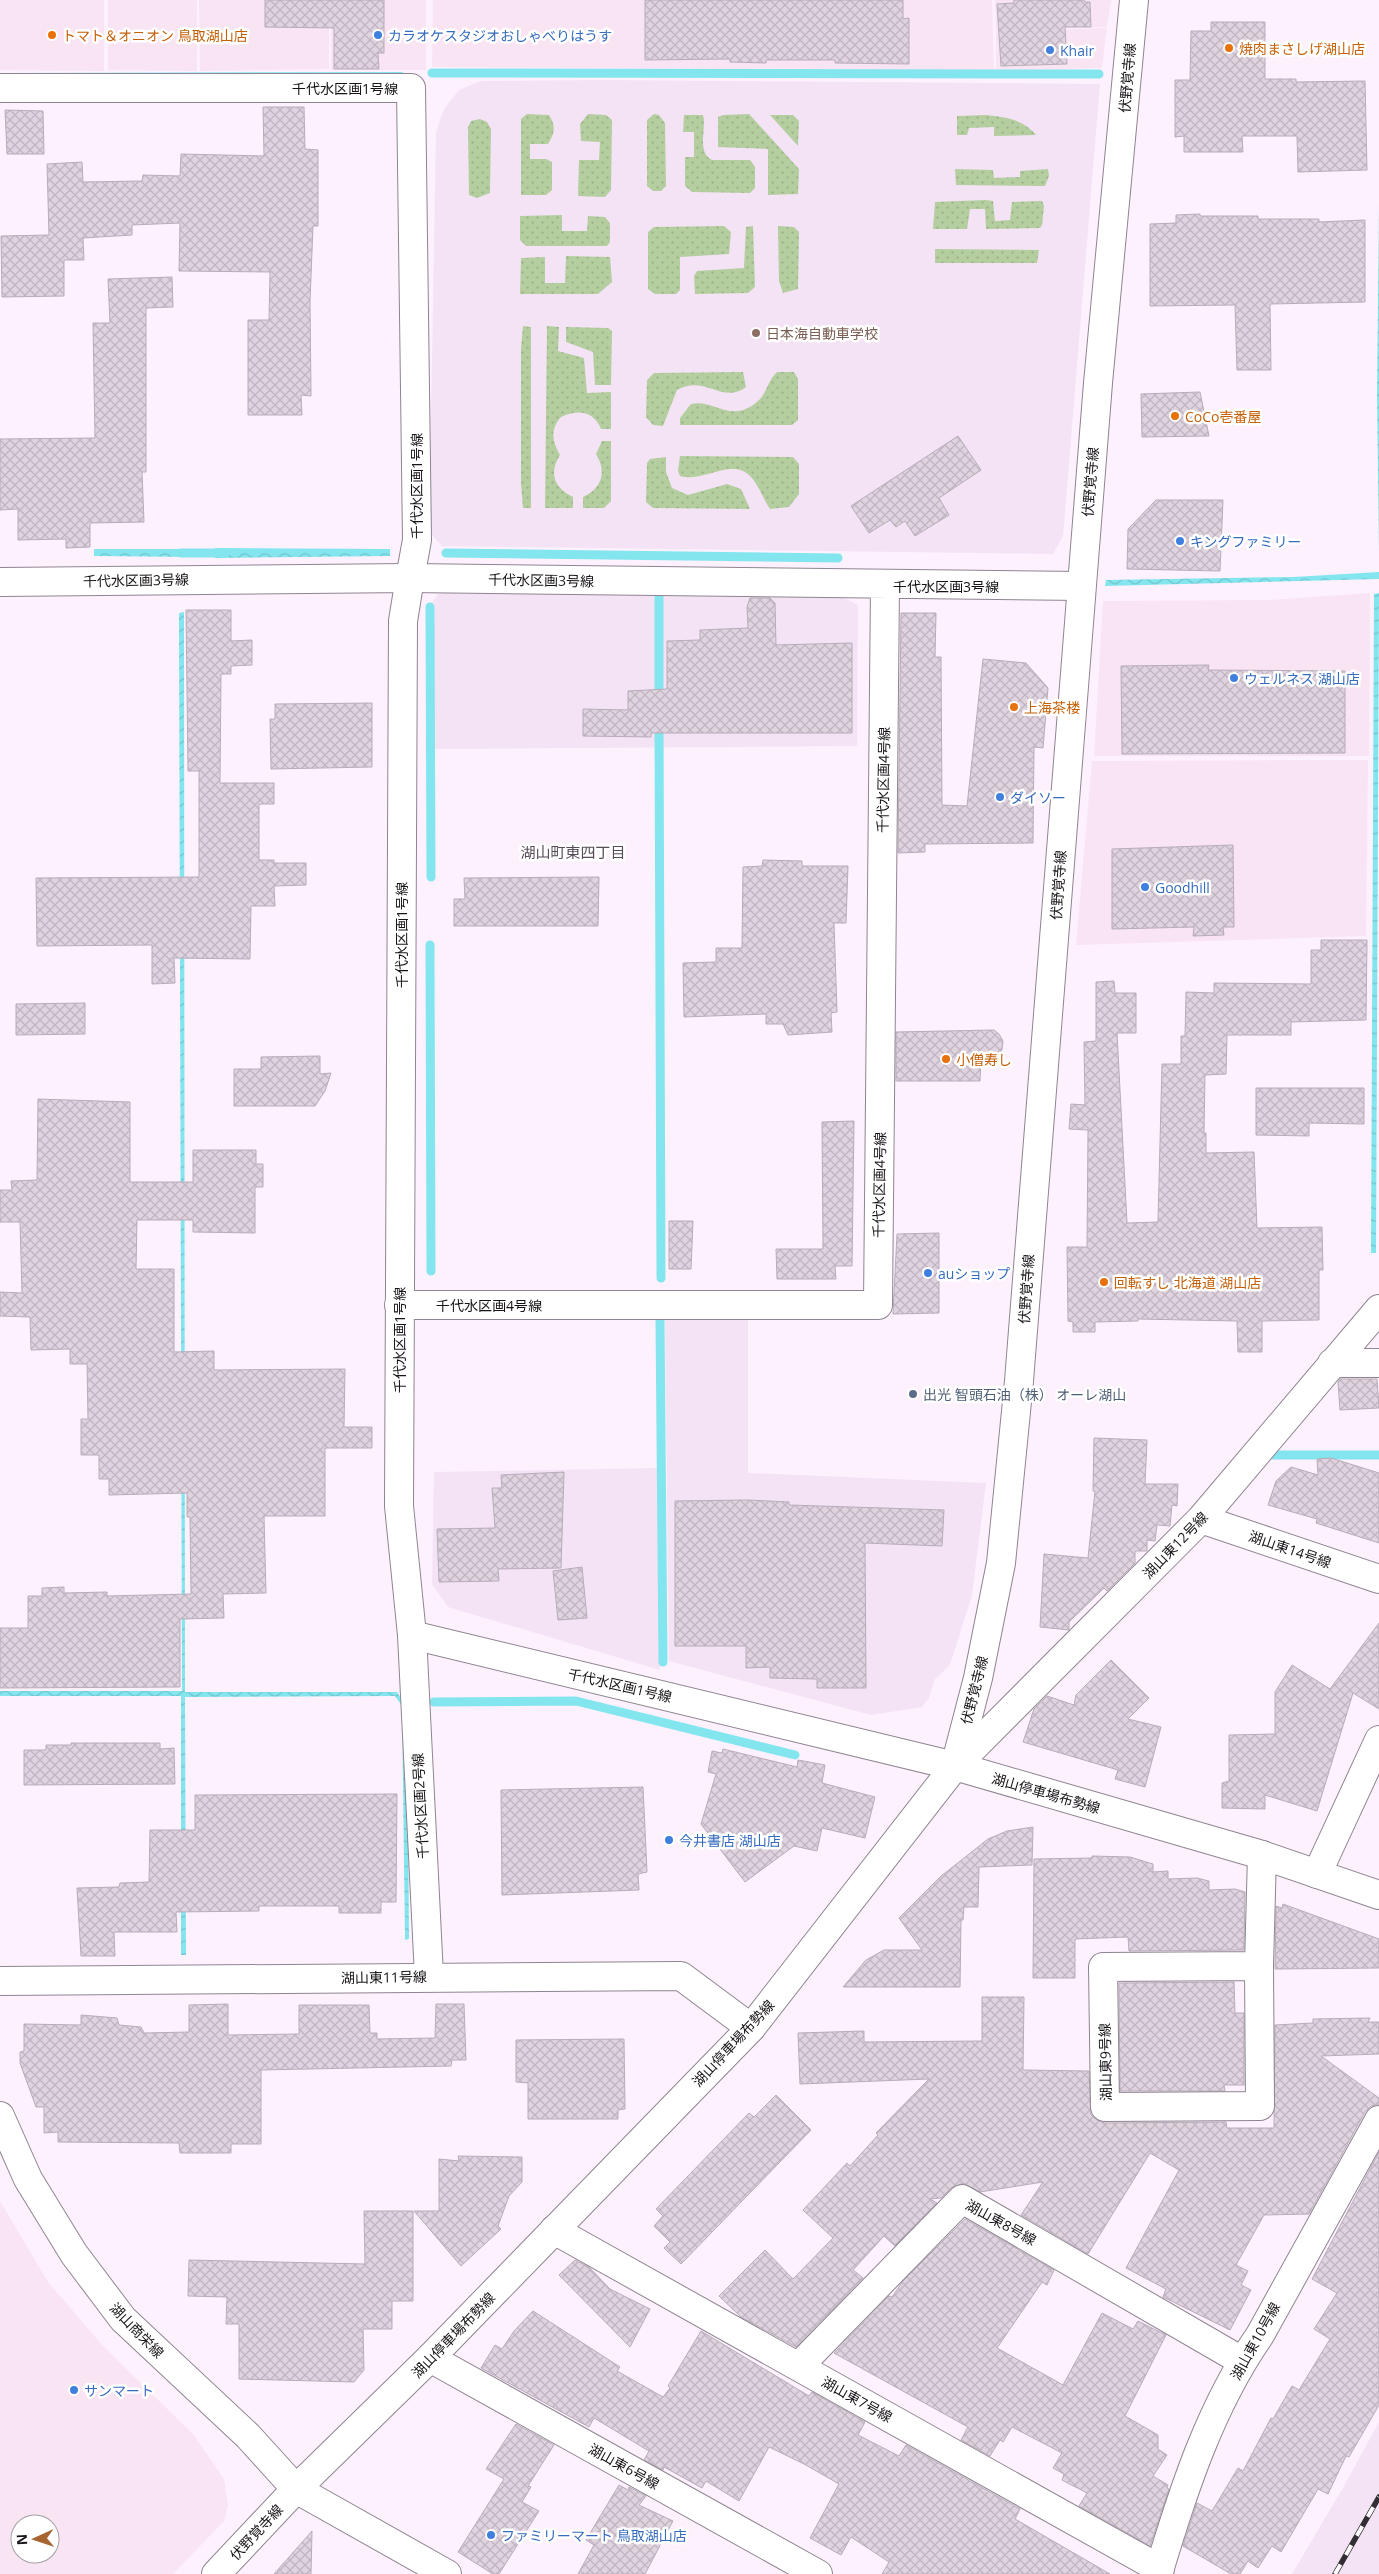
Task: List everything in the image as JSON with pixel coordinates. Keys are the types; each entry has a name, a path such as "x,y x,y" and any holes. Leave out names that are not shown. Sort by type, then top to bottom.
{"street":[{"name":"伏野覚寺線","path":"955,1766 978,1678 1002,1563 1019,1381 1081,586 1134,0"},
{"name":"千代水区画1号線","path":"0,88 412,88 417,540 403,621 399,1304 399,1506 412,1636 955,1766"},
{"name":"千代水区画3号線","path":"0,582 410,578 1081,586"},
{"name":"千代水区画4号線","path":"399,1304 878,1305 885,585"},
{"name":"湖山東12号線","path":"955,1766 1201,1520 1379,1309"},
{"path":"1332,1363 1379,1363"},
{"name":"湖山東14号線","path":"1201,1520 1379,1579"},
{"name":"千代水区画2号線","path":"412,1636 428,1976"},
{"path":"1317,1874 1379,1740"},
{"name":"湖山停車場布勢線","path":"296,2489 430,2358 751,2028 955,1766 1262,1856 1379,1895"},
{"name":"湖山東9号線","path":"1259,1966 1103,1967 1104,2107 1260,2106 1259,1966 1262,1856"},
{"name":"湖山東11号線","path":"0,1981 428,1976 681,1976 751,2028"},
{"name":"湖山商栄線","path":"0,2116 28,2180 74,2254 123,2319 248,2436 296,2489"},
{"name":"湖山東10号線","path":"1159,2571 1198,2451 1242,2361 1260,2335 1376,2131"},
{"name":"湖山東8号線","path":"799,2366 962,2199 1242,2361"},
{"name":"湖山東7号線","path":"554,2230 799,2366 1159,2571"},
{"name":"湖山東6号線","path":"430,2358 818,2574"},
{"name":"伏野覚寺線","path":"216,2574 296,2489"},
{"path":"296,2489 447,2574"}],"shaded area":[{"name":"トマト＆オニオン 鳥取湖山店","path":"0,0 104,0 104,71 0,70"},
{"path":"108,0 197,0 197,71 108,70"},
{"path":"199,0 329,0 329,69 200,71"},
{"name":"カラオケスタジオおしゃべりはうす","path":"331,0 426,0 426,70 331,70"},
{"path":"433,0 992,0 994,71 432,67"},
{"path":"995,0 1111,0 1107,27 996,30"},
{"name":"Khair","path":"1107,28 1102,68 996,71 996,31"},
{"name":"日本海自動車学校","path":"605,80 1100,84 1063,536 1053,554 442,546 429,532 436,133 440,120 444,109 459,90 481,81"},
{"path":"439,593 843,597 858,605 857,746 426,749 427,605 430,605"},
{"name":"ウェルネス 湖山店","path":"1370,593 1369,756 1094,756 1103,601 1270,600"},
{"path":"1368,760 1366,936 1076,945 1092,761"},
{"path":"665,1319 748,1319 748,1473 986,1483 972,1595 950,1665 935,1679 929,1698 922,1707 871,1715 669,1661"},
{"path":"659,1468 660,1670 448,1607 432,1584 434,1472"},
{"name":"サンマート","path":"0,2201 48,2282 103,2346 193,2434 224,2479 228,2505 224,2521 173,2574 0,2574"},
{"path":"1379,2422 1379,2574 1292,2574 1344,2486"}],"green space":[{"path":"527,114 549,115 554,126 548,144 530,144 530,159 546,159 552,162 552,190 546,195 521,195 521,119"},
{"path":"588,114 606,115 612,120 611,190 605,197 578,196 579,160 599,160 600,142 581,141 580,124"},
{"path":"654,114 659,115 665,123 666,186 661,191 653,191 647,186 647,120"},
{"path":"749,114 799,169 798,194 768,195 768,149 718,147 718,117 723,115"},
{"path":"684,115 703,115 704,152 712,160 750,160 755,167 755,188 750,193 692,192 685,186 685,157 694,157 694,132 683,132"},
{"path":"770,115 793,115 799,121 798,146"},
{"path":"986,115 1019,122 1036,135 994,136 994,127 969,128 967,135 957,135 957,116"},
{"path":"480,119 487,122 491,129 490,193 477,198 469,195 468,127 471,121"},
{"path":"955,169 993,170 994,178 1020,177 1020,171 1048,169 1049,176 1045,186 956,185"},
{"path":"993,201 995,221 1010,220 1012,202 1042,201 1044,206 1042,225 1040,228 986,229 985,209 970,209 967,229 933,229 935,202"},
{"path":"562,215 562,231 587,231 588,216 605,217 610,223 610,242 607,246 526,246 520,240 520,216"},
{"path":"724,226 731,232 729,254 680,257 680,290 676,294 655,294 648,289 648,232 654,227"},
{"path":"753,226 755,287 748,293 695,294 694,276 697,271 744,268 746,227"},
{"path":"778,226 794,227 799,232 798,289 783,293 779,281"},
{"path":"935,249 1039,250 1037,263 935,263"},
{"path":"566,256 610,257 612,282 598,294 520,294 521,258 545,257 545,283 565,283"},
{"path":"523,326 531,327 531,508 523,508 521,484 521,349"},
{"path":"547,326 559,327 558,351 584,358 587,393 611,392 611,429 601,429 594,418 585,413 567,414 561,417 555,426 553,436 560,455 554,468 555,480 562,489 573,497 573,508 545,508"},
{"path":"566,327 608,328 612,331 611,385 595,385 593,352 566,342"},
{"path":"743,372 746,387 737,392 721,392 697,385 687,386 677,390 663,426 653,425 646,417 647,380 654,373"},
{"path":"777,372 794,372 798,379 798,420 792,425 680,425 680,418 691,404 700,403 731,411 740,411 748,408 761,398"},
{"path":"602,441 611,441 611,501 604,508 583,508 583,497 595,489 601,479 601,467 596,454"},
{"path":"680,456 793,457 799,464 799,494 789,507 770,509 753,480 743,471 726,469 698,476 680,476 678,471"},
{"path":"666,457 666,472 672,488 688,495 727,484 741,489 750,509 653,508 646,502 647,463 650,459"}],"water":[{"path":"403,72 403,76 3,77 3,73"},
{"path":"1379,205 1379,554 1377,394"},
{"path":"215,548 390,549 390,556 215,558"},
{"path":"94,549 190,549 191,557 94,556"},
{"path":"1379,572 1379,579 1105,586 1106,580 1293,577"},
{"path":"1379,593 1376,1253 1371,1253 1374,594"},
{"path":"184,612 185,1692 397,1692 407,1708 409,1939 405,1940 402,1706 395,1696 185,1697 186,1955 181,1955 181,1696 0,1696 0,1691 182,1691 179,613"}],"building":[{"path":"265,0 384,0 384,53 378,53 379,69 334,69 334,28 265,27"},
{"path":"645,0 903,0 903,19 909,18 909,64 835,63 835,60 766,60 766,63 730,62 730,59 645,60"},
{"path":"1014,0 1084,0 1085,2 1090,2 1091,27 1065,27 1067,64 1001,66 997,4 1014,3"},
{"path":"1211,22 1265,22 1265,79 1296,79 1296,82 1365,81 1367,170 1298,172 1297,136 1242,136 1243,152 1184,152 1184,136 1175,137 1175,80 1190,80 1191,31 1211,31"},
{"path":"263,107 304,107 305,149 318,150 318,226 313,226 310,302 311,396 301,395 302,415 248,415 248,320 269,320 270,272 179,271 180,223 132,225 132,235 83,238 84,260 64,260 64,296 2,297 1,236 49,235 47,164 82,162 83,182 142,181 143,175 180,176 181,154 264,156"},
{"path":"5,110 43,111 44,154 7,154"},
{"path":"1200,214 1200,216 1258,216 1258,219 1319,219 1319,222 1365,220 1365,302 1270,304 1271,370 1237,370 1235,305 1150,306 1150,224 1176,223 1176,215"},
{"path":"172,277 173,307 146,308 146,472 142,472 144,522 90,523 90,547 66,548 66,539 18,540 18,509 0,510 0,439 95,438 93,323 110,323 108,279"},
{"path":"1200,392 1209,436 1142,437 1141,394"},
{"path":"958,436 981,470 939,498 949,515 915,536 905,521 896,527 890,520 869,533 851,506"},
{"path":"1156,500 1223,500 1220,571 1127,569 1128,529"},
{"path":"750,598 770,598 775,603 776,645 852,643 852,733 651,733 651,737 583,736 583,709 628,710 628,691 667,689 667,641 700,640 700,630 748,628 747,607"},
{"path":"186,610 231,610 231,641 252,640 252,665 231,666 231,674 221,674 220,783 274,783 274,804 259,804 259,860 274,860 274,863 306,863 306,885 274,886 275,906 251,906 250,959 174,958 175,983 152,984 152,945 37,946 36,878 199,877 199,771 188,771"},
{"path":"901,613 936,613 935,657 941,657 942,805 967,806 983,659 1026,663 1048,688 1043,748 1034,747 1033,843 925,844 925,852 898,853"},
{"path":"1209,665 1208,670 1345,671 1345,753 1122,754 1121,666"},
{"path":"372,703 372,767 271,769 270,719 275,719 275,704"},
{"path":"1233,845 1234,927 1223,927 1224,935 1193,936 1194,927 1112,929 1112,849"},
{"path":"763,860 802,861 802,866 848,866 846,923 834,923 837,1012 831,1013 832,1032 788,1035 783,1024 766,1024 766,1014 684,1017 683,963 716,962 716,948 742,948 743,867 762,866"},
{"path":"599,877 598,926 454,926 454,899 465,899 464,878"},
{"path":"1321,940 1367,940 1366,1020 1291,1022 1291,1035 1227,1035 1226,1074 1205,1075 1204,1133 1206,1133 1206,1153 1254,1152 1257,1228 1322,1227 1323,1270 1319,1270 1319,1320 1262,1321 1262,1352 1238,1352 1237,1321 1138,1319 1138,1321 1095,1322 1095,1332 1073,1332 1073,1322 1068,1321 1067,1247 1087,1247 1088,1130 1069,1129 1071,1104 1085,1105 1084,1042 1096,1041 1096,982 1114,981 1115,993 1136,993 1136,1033 1117,1033 1127,1223 1158,1222 1162,1064 1181,1064 1181,1036 1185,1036 1186,992 1214,993 1214,983 1311,984 1311,950 1321,950"},
{"path":"85,1003 85,1034 16,1035 16,1004"},
{"path":"994,1030 1003,1041 1000,1057 981,1058 980,1081 896,1081 896,1032"},
{"path":"320,1056 320,1074 331,1073 325,1091 315,1106 234,1106 234,1069 261,1069 261,1057"},
{"path":"1256,1088 1364,1088 1364,1124 1309,1123 1309,1136 1256,1135"},
{"path":"38,1099 130,1102 130,1182 193,1182 193,1150 256,1150 256,1164 263,1164 263,1187 255,1187 255,1233 193,1232 193,1220 137,1220 136,1269 174,1269 174,1352 214,1351 214,1370 345,1369 344,1427 372,1427 372,1448 325,1448 325,1516 264,1516 266,1593 223,1594 224,1618 180,1619 180,1687 0,1688 0,1628 28,1628 28,1596 42,1596 42,1588 64,1587 64,1593 107,1592 107,1596 191,1594 190,1517 187,1517 187,1493 109,1495 109,1479 99,1479 99,1455 81,1455 81,1419 88,1419 87,1364 70,1364 70,1349 31,1350 30,1317 0,1316 0,1292 22,1293 20,1222 0,1222 0,1190 12,1190 11,1181 37,1180"},
{"path":"854,1121 852,1266 835,1266 836,1279 777,1279 776,1249 823,1249 822,1122"},
{"path":"669,1221 693,1221 691,1269 669,1269"},
{"path":"939,1233 939,1313 893,1314 897,1234"},
{"path":"1340,1379 1377,1379 1379,1408 1340,1410 1338,1382"},
{"path":"1094,1438 1147,1440 1145,1484 1178,1484 1177,1506 1172,1505 1170,1526 1157,1525 1155,1541 1147,1540 1147,1551 1135,1551 1135,1563 1107,1591 1104,1588 1069,1622 1069,1630 1040,1627 1044,1554 1088,1558 1095,1491 1093,1491"},
{"path":"1331,1458 1379,1473 1379,1543 1316,1523 1317,1519 1268,1505 1276,1481 1291,1467 1318,1475 1317,1459"},
{"path":"564,1472 561,1568 498,1569 499,1581 439,1582 437,1529 495,1528 492,1488 502,1488 501,1475"},
{"path":"747,1500 789,1502 789,1505 944,1510 942,1546 865,1543 866,1688 817,1688 817,1679 770,1678 770,1667 746,1668 746,1646 675,1646 675,1501"},
{"path":"582,1567 587,1618 558,1620 553,1571"},
{"path":"1379,1623 1379,1709 1353,1693 1317,1811 1265,1795 1265,1809 1222,1808 1222,1783 1229,1781 1229,1735 1275,1734 1275,1692 1292,1665 1330,1689"},
{"path":"1111,1660 1149,1698 1128,1719 1161,1727 1145,1787 1115,1779 1118,1770 1023,1742 1034,1709 1047,1696 1074,1705 1076,1695"},
{"path":"71,1743 160,1743 160,1749 174,1748 175,1784 24,1785 24,1750 46,1750 46,1745 71,1745"},
{"path":"723,1749 797,1767 798,1760 825,1765 822,1783 875,1797 865,1838 822,1828 817,1851 794,1846 745,1882 701,1824 716,1774 708,1772 712,1751 722,1753"},
{"path":"643,1787 647,1872 638,1874 639,1890 502,1895 501,1790"},
{"path":"397,1794 396,1902 381,1902 381,1913 339,1913 339,1906 259,1906 259,1911 176,1912 177,1932 114,1932 115,1956 81,1956 77,1888 119,1887 120,1883 149,1882 150,1830 195,1830 195,1795"},
{"path":"1033,1827 1032,1865 979,1867 978,1907 964,1907 963,1920 961,1920 960,1987 843,1987 866,1960 884,1950 922,1950 899,1918 940,1877 988,1839 1007,1831"},
{"path":"1092,1856 1130,1857 1153,1864 1153,1872 1168,1871 1168,1879 1197,1878 1209,1881 1209,1890 1235,1889 1245,1892 1244,1950 1129,1951 1128,1937 1075,1939 1075,1978 1033,1978 1034,1859 1092,1858"},
{"path":"1283,1904 1379,1939 1379,1968 1275,1969 1276,1906 1282,1908"},
{"path":"1234,1982 1235,2013 1244,2013 1244,2085 1224,2085 1225,2091 1120,2091 1119,1983"},
{"path":"982,1997 1024,1997 1023,2070 1089,2071 1091,2115 1105,2123 1226,2122 1227,2128 1274,2128 1275,2025 1313,2023 1313,2019 1370,2018 1368,2022 1379,2022 1379,2054 1321,2056 1379,2098 1379,2104 1371,2106 1365,2112 1309,2214 1264,2215 1236,2265 1248,2271 1241,2285 1251,2290 1230,2330 1163,2297 1166,2289 1126,2268 1179,2170 1150,2153 1088,2254 1021,2215 1043,2182 980,2192 963,2183 951,2188 941,2198 930,2199 937,2203 895,2246 884,2236 853,2270 863,2278 796,2347 741,2317 719,2296 765,2250 793,2279 833,2238 803,2210 847,2163 850,2166 878,2135 876,2133 929,2079 800,2084 798,2033 864,2031 864,2042 982,2041"},
{"path":"228,2004 228,2035 299,2034 299,2005 369,2005 370,2033 377,2033 377,2039 435,2038 436,2004 464,2004 466,2060 452,2060 451,2066 261,2070 261,2144 231,2144 231,2153 180,2153 179,2143 58,2142 58,2132 44,2133 44,2107 36,2107 20,2063 20,2052 24,2051 24,2024 81,2025 81,2015 117,2018 119,2025 141,2027 144,2033 189,2032 189,2005"},
{"path":"624,2039 625,2109 618,2110 618,2119 528,2119 528,2083 516,2082 516,2040"},
{"path":"776,2095 811,2130 681,2264 664,2248 670,2242 654,2226 663,2216 656,2209 749,2113 754,2117"},
{"path":"1379,2152 1379,2405 1349,2457 1346,2456 1328,2494 1318,2489 1281,2552 1272,2546 1258,2568 1248,2561 1240,2574 1231,2574 1183,2546 1197,2503 1212,2511 1238,2468 1243,2471 1271,2418 1273,2419 1292,2386 1299,2390 1330,2339 1314,2329 1337,2293 1312,2279"},
{"path":"458,2156 522,2157 522,2182 509,2196 498,2226 501,2229 461,2266 414,2211 439,2211 439,2159 459,2161"},
{"path":"364,2211 413,2211 413,2301 392,2301 392,2329 363,2329 364,2370 354,2382 239,2379 239,2324 226,2324 227,2297 188,2296 189,2260 365,2264"},
{"path":"965,2219 1054,2270 1047,2285 1042,2282 997,2348 1063,2385 1102,2313 1133,2329 1138,2321 1166,2335 1125,2416 1158,2435 1158,2449 1167,2455 1153,2476 1168,2485 1167,2488 1169,2489 1150,2546 1079,2506 1087,2493 1062,2480 1064,2474 1053,2468 1062,2453 1012,2427 1003,2442 1000,2440 990,2456 961,2440 968,2427 834,2353 889,2296 892,2297 903,2281"},
{"path":"575,2260 589,2267 610,2289 650,2309 630,2347 559,2275"},
{"path":"533,2311 620,2367 617,2371 663,2397 670,2388 668,2386 701,2331 809,2396 812,2392 865,2422 858,2435 899,2456 906,2445 1020,2509 1015,2519 1110,2574 882,2574 889,2562 851,2537 841,2555 810,2538 839,2484 804,2464 769,2447 739,2501 706,2481 702,2488 664,2467 663,2470 644,2460 649,2451 594,2418 589,2427 481,2368 495,2345 502,2349 514,2331"},
{"path":"516,2424 554,2445 528,2486 531,2487 522,2502 539,2511 499,2574 493,2574 458,2552 504,2479 486,2469"},
{"path":"619,2485 628,2490 629,2487 646,2496 639,2505 673,2521 645,2574 578,2574 594,2545 586,2540"},
{"path":"312,2531 311,2574 274,2574"}],"waterway":[{"path":"432,73 1099,74"},
{"path":"181,553 225,553"},
{"path":"446,553 838,558"},
{"path":"659,596 659,701"},
{"path":"430,607 431,877"},
{"path":"659,722 661,1278"},
{"path":"430,945 431,1271"},
{"path":"660,1320 663,1662"},
{"path":"1270,1455 1379,1455"},
{"path":"434,1702 576,1701 795,1755"}],"railway":[{"path":"1335,2574 1379,2497"}],"place":[{"name":"トマト＆オニオン 鳥取湖山店","path":"52,35"},
{"name":"カラオケスタジオおしゃべりはうす","path":"378,35"},
{"name":"焼肉まさしげ湖山店","path":"1229,48"},
{"name":"Khair","path":"1050,50"},
{"name":"日本海自動車学校","path":"756,333"},
{"name":"CoCo壱番屋","path":"1175,416"},
{"name":"キングファミリー","path":"1180,541"},
{"name":"ウェルネス 湖山店","path":"1234,678"},
{"name":"上海茶楼","path":"1014,707"},
{"name":"ダイソー","path":"1000,797"},
{"name":"Goodhill","path":"1145,887"},
{"name":"小僧寿し","path":"946,1059"},
{"name":"auショップ","path":"928,1273"},
{"name":"回転すし 北海道 湖山店","path":"1104,1282"},
{"name":"出光 智頭石油（株） オーレ湖山","path":"913,1394"},
{"name":"今井書店 湖山店","path":"669,1840"},
{"name":"サンマート","path":"74,2390"},
{"name":"ファミリーマート 鳥取湖山店","path":"491,2535"}],"district":[{"name":"湖山町東四丁目","path":"573,852"}]}
